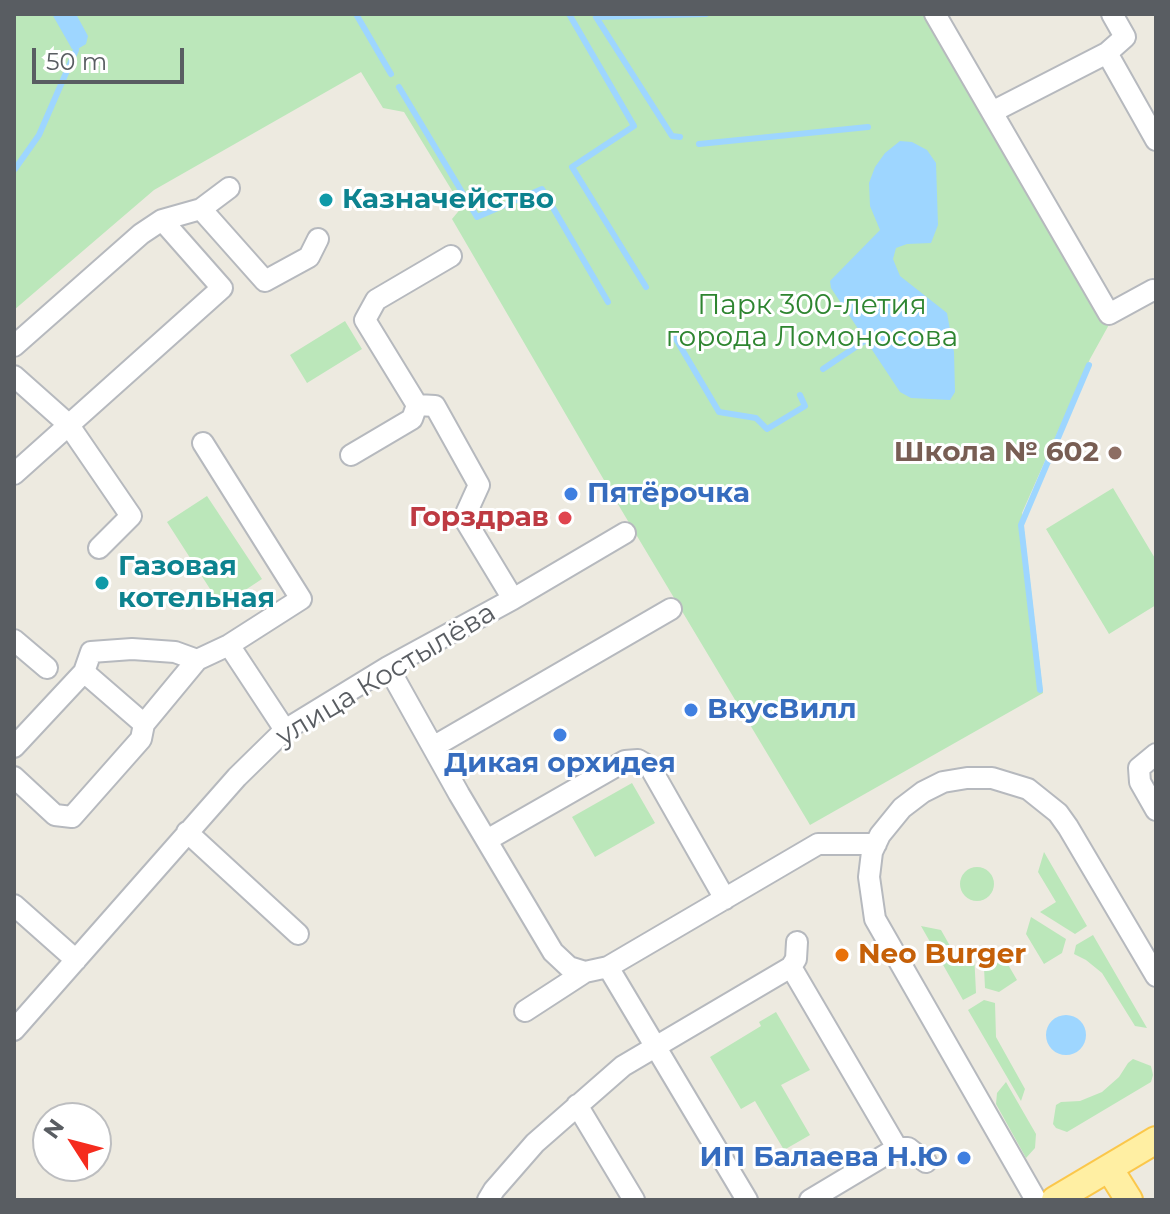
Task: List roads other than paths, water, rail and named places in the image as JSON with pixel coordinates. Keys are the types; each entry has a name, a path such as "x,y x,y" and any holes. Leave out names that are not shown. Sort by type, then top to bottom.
{"main road":[{"path":"1055,1200 1156,1140"},
{"path":"1109,1168 1129,1200"}],"street":[{"path":"935,14 1109,314 1153,290"},
{"path":"992,112 1107,53 1125,37 1112,14"},
{"path":"1107,53 1154,129"},
{"path":"14,346 141,234 162,220 201,209 229,188"},
{"path":"201,209 265,281 309,257 318,239"},
{"path":"14,474 222,288 162,220"},
{"path":"417,405 365,320 376,300 451,256"},
{"path":"14,376 68,424 131,516 99,548"},
{"path":"351,455 412,419 417,405"},
{"path":"417,405 435,406 479,485 464,518 513,599"},
{"path":"14,777 55,815 72,817 141,739 144,724 197,660 229,645 301,599 203,443"},
{"name":"улица Костылёва","path":"14,1030 187,832 285,730 388,667 625,533"},
{"path":"433,747 671,609"},
{"path":"14,640 47,668"},
{"path":"229,645 285,730"},
{"path":"14,747 84,672 91,652 132,649 175,652 197,660"},
{"path":"388,667 553,952 569,967 585,972"},
{"path":"84,672 144,724"},
{"path":"1156,754 1139,768 1140,782 1156,810"},
{"path":"487,840 625,761 638,760 650,767 725,899"},
{"path":"1036,1200 875,919 869,877 876,844 889,820 923,792 943,782 992,778 1028,789 1058,813 1068,827 1156,976"},
{"path":"187,832 298,934"},
{"path":"525,1011 585,972 608,967 818,844 876,844"},
{"path":"14,905 76,960"},
{"path":"488,1200 527,1153 623,1066 791,967 796,959 797,942"},
{"path":"608,967 747,1200"},
{"path":"791,967 897,1148"},
{"path":"577,1105 634,1200"},
{"path":"810,1200 897,1148 908,1148 926,1162"}],"water":[{"path":"52,14 76,14 88,36 86,44 72,49"},
{"path":"900,141 912,142 927,150 936,163 938,225 931,243 907,244 896,248 893,259 900,276 947,313 954,352 955,392 950,400 911,398 900,392 831,288 830,281 880,230 870,206 869,183 885,153"},
{"path":"1066,1015 1080,1021 1086,1035 1080,1049 1066,1055 1052,1049 1046,1035 1052,1021"}],"waterway":[{"path":"356,14 391,74"},
{"path":"569,14 634,126 572,167 646,287"},
{"path":"596,17 706,14"},
{"path":"596,17 672,136 680,137"},
{"path":"15,169 39,135 76,50"},
{"path":"399,87 477,217 542,189 608,302"},
{"path":"699,144 868,127"},
{"path":"673,334 719,412 756,418 767,429 805,406 800,395"},
{"path":"823,369 866,340"},
{"path":"1040,690 1021,525 1089,365"}],"place":[{"name":"Казначейство","path":"326,200"},
{"name":"Школа № 602","path":"1115,453"},
{"name":"Пятёрочка","path":"571,494"},
{"name":"Горздрав","path":"565,518"},
{"name":"Газовая котельная","path":"102,583"},
{"name":"ВкусВилл","path":"691,710"},
{"name":"Дикая орхидея","path":"560,735"},
{"name":"Neo Burger","path":"842,955"},
{"name":"ИП Балаева Н.Ю","path":"964,1158"}],"park label":[{"name":"Парк 300-летия города Ломоносова","path":"812,322"}]}
